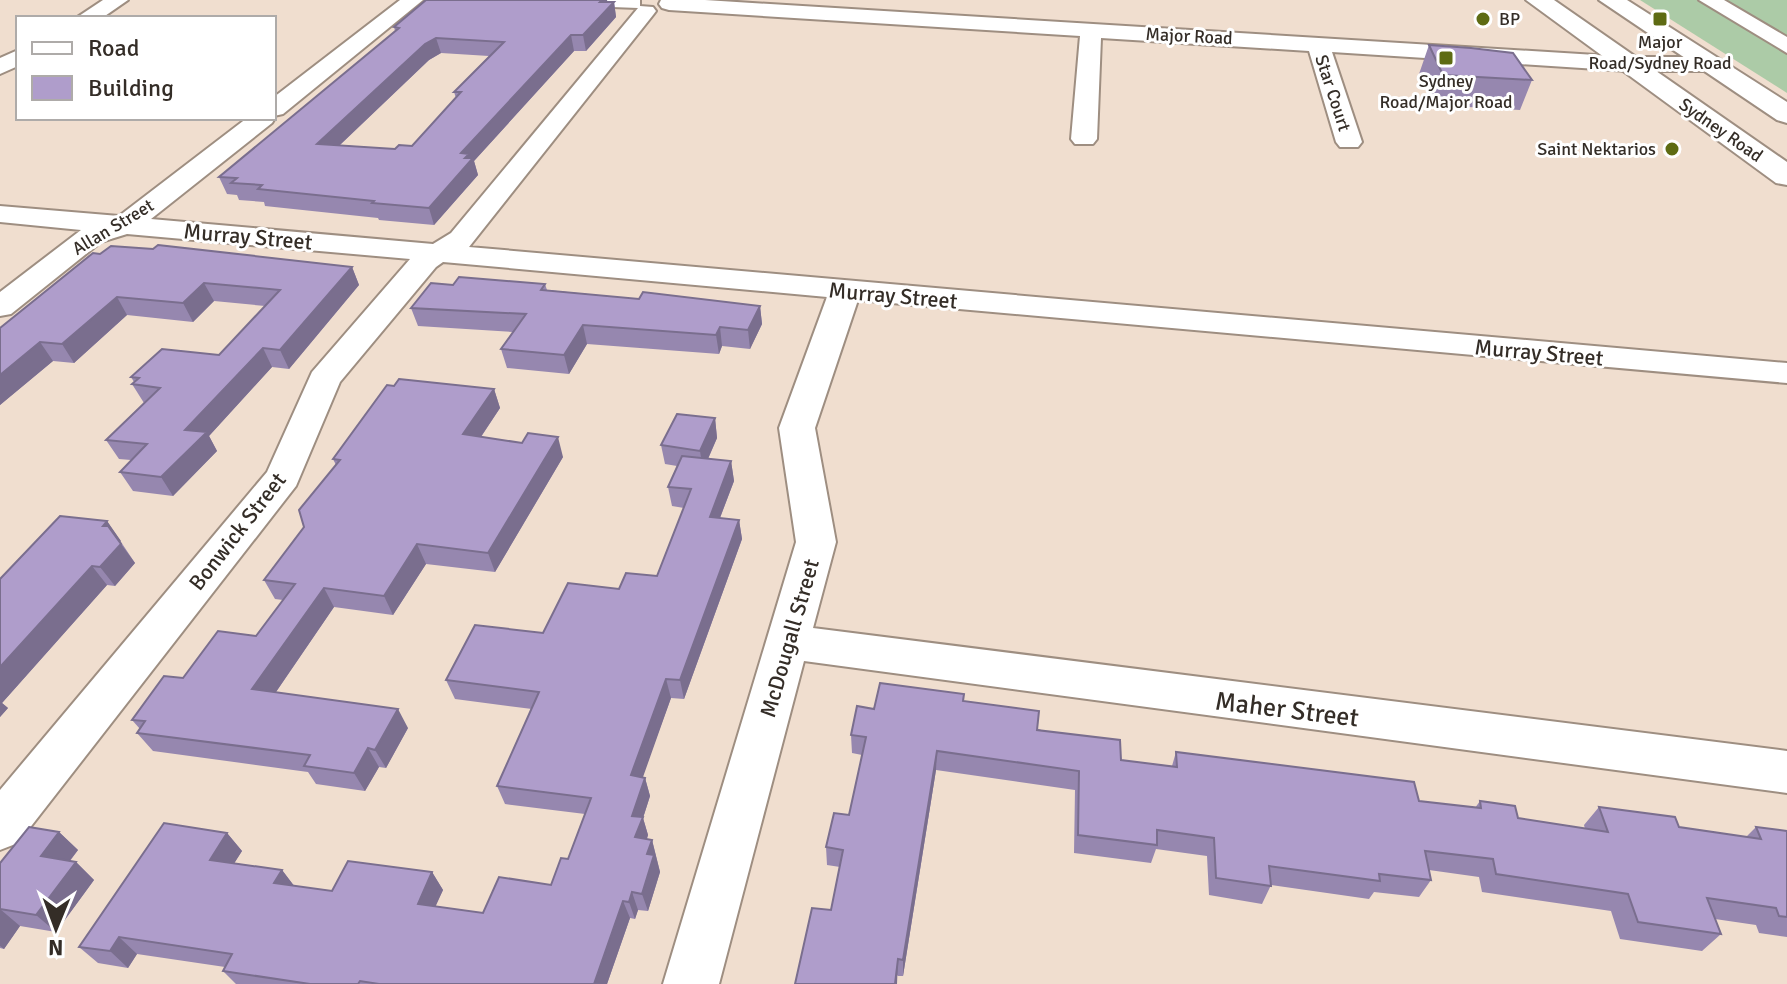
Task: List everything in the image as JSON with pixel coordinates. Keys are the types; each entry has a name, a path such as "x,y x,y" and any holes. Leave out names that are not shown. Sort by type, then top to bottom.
{"highway":[{"name":"Sydney Road","path":"1538,0 1787,176"},
{"path":"1611,0 1787,114"}],"street":[{"path":"90,16 118,0"},
{"path":"276,107 413,0"},
{"name":"Major Road","path":"585,0 1628,64 1709,64"},
{"path":"1709,0 1787,46"},
{"name":"Bonwick Street","path":"0,827 283,477 324,379 425,261 461,239 650,4"},
{"path":"1084,139 1091,30"},
{"name":"Star Court","path":"1318,44 1349,142"},
{"name":"Allan Street","path":"0,307 91,236 123,226 260,120"},
{"name":"Murray Street","path":"0,214 1787,373"},
{"name":"McDougall Street","path":"691,984 816,542 797,428 845,291"},
{"name":"Maher Street","path":"788,642 1787,772"}],"green space":[{"path":"1640,0 1787,0 1787,93"}],"building":[{"path":"426,0 614,2 583,35 571,35 461,153 469,154 465,158 473,158 429,208 258,189 262,185 231,183 237,178 219,177 399,28 394,27","holes":["436,38 504,42 454,92 461,92 412,146 399,145 395,149 317,144 425,44"]},
{"path":"1429,45 1513,53 1532,80 1443,75"},
{"path":"158,245 352,267 280,350 263,348 185,430 207,432 161,477 120,472 147,444 106,440 160,388 132,384 139,378 131,377 162,349 219,355 280,290 204,283 183,303 117,297 62,344 40,342 0,375 0,328 93,253 100,254 111,246 153,249"},
{"path":"459,277 545,284 541,290 639,299 643,292 760,306 748,330 720,327 716,335 583,325 564,355 501,349 526,314 411,308 431,283 453,285"},
{"path":"399,379 494,389 463,434 522,443 528,433 558,437 488,553 417,544 384,596 324,588 252,689 398,709 375,750 368,748 354,773 304,766 310,755 137,733 145,721 132,720 164,676 183,678 218,631 256,636 295,584 264,580 304,527 299,510 340,460 333,459 387,385 394,386"},
{"path":"677,414 715,418 700,451 661,445"},
{"path":"682,456 731,461 710,517 739,520 680,680 666,679 631,775 645,778 632,816 643,817 635,837 652,840 647,854 654,855 642,894 632,892 629,902 623,901 594,984 379,984 360,981 358,984 310,984 223,971 232,954 119,937 110,951 79,947 164,823 227,833 210,860 282,870 274,883 332,891 348,861 432,872 418,904 483,913 499,877 551,885 561,858 568,859 591,798 497,786 539,692 446,680 475,625 543,633 568,583 619,589 626,573 657,576 691,489 668,487"},
{"path":"60,516 107,521 103,526 108,526 121,544 100,567 92,566 0,667 0,579"},
{"path":"880,683 964,694 963,701 1039,711 1037,730 1120,740 1121,760 1177,767 1176,752 1414,782 1419,801 1481,808 1480,801 1515,806 1518,818 1608,832 1599,807 1675,817 1679,827 1761,839 1756,827 1787,831 1787,917 1779,916 1776,908 1707,898 1721,934 1638,922 1628,894 1496,874 1493,859 1425,851 1431,880 1379,874 1380,881 1269,866 1271,886 1216,878 1214,838 1157,830 1157,845 1078,835 1079,771 937,751 903,960 898,959 895,984 795,984 812,908 831,910 843,850 826,847 834,813 849,815 866,737 851,735 857,706 874,709"},
{"path":"29,827 59,832 41,856 76,862 36,915 0,909 0,863"}],"place":[{"name":"BP","path":"1483,19"},
{"name":"Major Road/Sydney Road","path":"1660,19"},
{"name":"Sydney Road/Major Road","path":"1446,58"},
{"name":"Saint Nektarios","path":"1672,149"}]}
